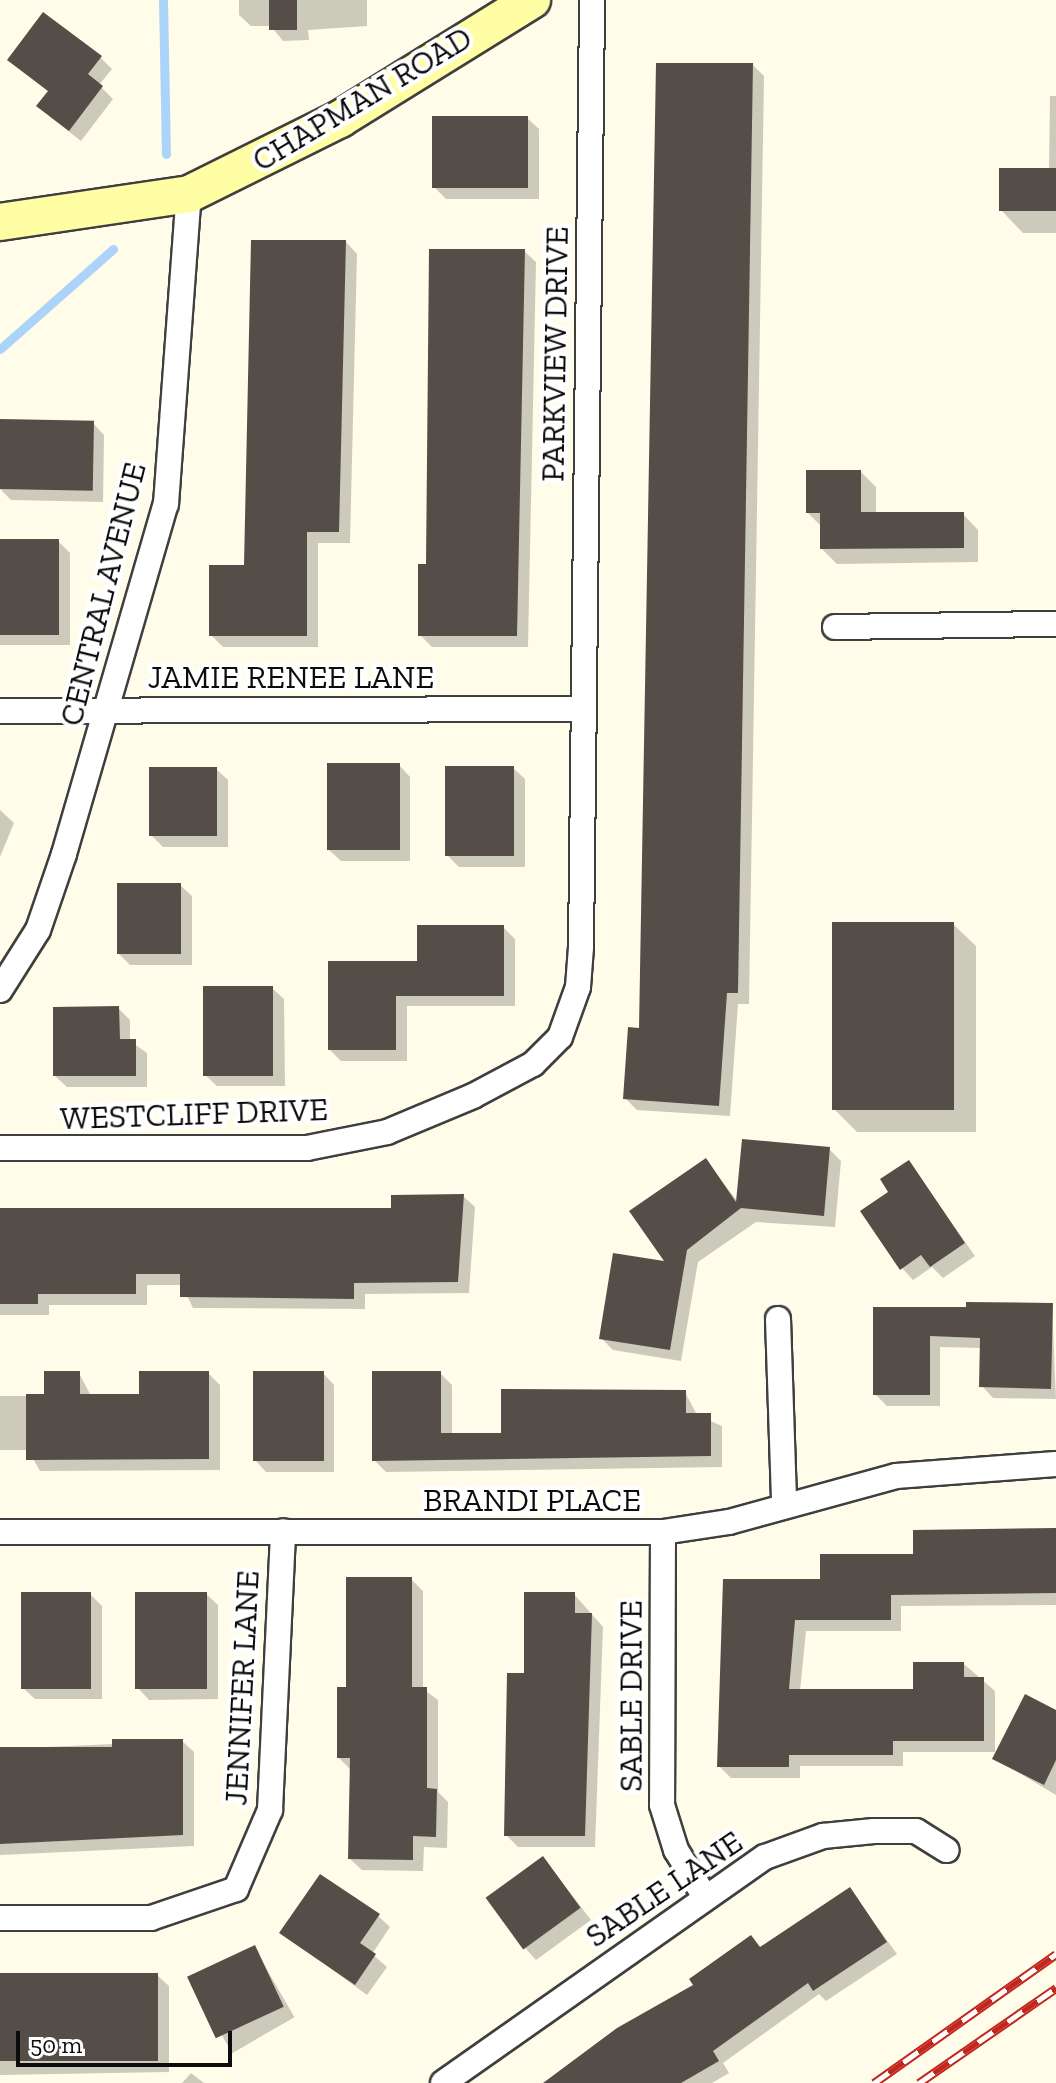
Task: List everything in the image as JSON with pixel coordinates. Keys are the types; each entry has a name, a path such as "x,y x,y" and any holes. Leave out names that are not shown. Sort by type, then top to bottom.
{"street":[{"name":"CHAPMAN ROAD","path":"0,222 189,194 340,119 532,0"},
{"name":"PARKVIEW DRIVE","path":"582,709 592,0"},
{"name":"CENTRAL AVENUE","path":"0,990 38,930 109,710 166,504 189,194"},
{"path":"835,627 1056,624"},
{"name":"JAMIE RENEE LANE","path":"0,711 582,709"},
{"name":"WESTCLIFF DRIVE","path":"0,1148 307,1148 387,1132 533,1064 560,1037 578,987 582,709"},
{"path":"778,1319 784,1503"},
{"name":"BRANDI PLACE","path":"0,1532 663,1532 729,1522 784,1503 896,1476 1056,1464"},
{"name":"JENNIFER LANE","path":"0,1918 151,1918 236,1889 270,1810 283,1531"},
{"name":"SABLE DRIVE","path":"663,1532 662,1805 676,1850 705,1897"},
{"name":"SABLE LANE","path":"443,2083 765,1857 823,1836 916,1831 947,1850"}],"building":[{"path":"269,0 297,0 297,30 269,30"},
{"path":"43,12 102,56 88,74 103,86 69,131 36,106 48,91 7,60"},
{"path":"656,63 753,63 738,993 727,993 719,1106 623,1099 628,1027 639,1028"},
{"path":"432,116 528,116 528,188 432,188"},
{"path":"999,168 1056,168 1056,211 999,211"},
{"path":"251,240 346,240 339,532 307,532 307,636 209,636 209,565 244,565"},
{"path":"429,249 525,249 517,636 418,636 418,564 426,564"},
{"path":"0,419 94,421 93,491 0,489"},
{"path":"806,470 861,470 861,512 964,512 964,548 820,549 820,513 806,513"},
{"path":"0,539 59,539 59,635 0,635"},
{"path":"327,763 400,763 400,850 327,850"},
{"path":"445,766 514,766 514,856 445,856"},
{"path":"149,767 217,767 217,836 149,836"},
{"path":"117,883 181,883 181,954 117,954"},
{"path":"832,922 954,922 954,1110 832,1110"},
{"path":"417,925 504,925 504,996 396,996 396,1050 328,1050 328,961 417,961"},
{"path":"203,986 273,986 273,1076 203,1076"},
{"path":"119,1006 120,1039 136,1039 136,1076 53,1076 53,1007"},
{"path":"742,1139 830,1147 824,1216 741,1208 687,1250 670,1350 599,1339 613,1253 664,1261 629,1211 706,1158 736,1202"},
{"path":"909,1160 965,1243 930,1267 921,1255 900,1270 860,1211 888,1192 880,1179"},
{"path":"464,1194 458,1282 354,1283 354,1299 180,1297 180,1274 136,1274 136,1294 38,1294 38,1304 0,1304 0,1208 391,1208 391,1195"},
{"path":"966,1302 1053,1303 1051,1389 979,1387 980,1338 930,1336 930,1395 873,1395 873,1307 966,1307"},
{"path":"44,1371 80,1371 80,1394 139,1394 139,1371 209,1371 209,1459 26,1460 26,1394 44,1394"},
{"path":"253,1371 324,1371 324,1461 253,1461"},
{"path":"372,1371 441,1371 441,1433 501,1433 501,1389 686,1390 686,1413 711,1413 711,1456 372,1461"},
{"path":"1056,1528 1056,1593 891,1595 891,1620 795,1620 789,1689 913,1689 913,1662 964,1662 964,1677 984,1677 984,1741 893,1741 893,1755 789,1755 789,1767 717,1767 723,1579 820,1579 820,1554 913,1554 913,1530"},
{"path":"346,1577 412,1577 412,1687 427,1687 427,1788 437,1789 436,1837 413,1836 413,1860 348,1859 350,1758 337,1758 337,1687 346,1687"},
{"path":"21,1592 91,1592 91,1689 21,1689"},
{"path":"135,1592 207,1592 207,1689 135,1689"},
{"path":"524,1592 575,1592 575,1613 592,1613 585,1836 504,1836 507,1673 524,1673"},
{"path":"1025,1694 1056,1710 1056,1760 1044,1785 992,1759"},
{"path":"112,1739 183,1739 183,1835 0,1844 0,1747 112,1747"},
{"path":"543,1856 581,1908 523,1950 486,1898"},
{"path":"320,1874 380,1914 360,1943 376,1954 355,1985 279,1933"},
{"path":"850,1887 887,1942 813,1991 808,1983 713,2051 719,2061 681,2083 543,2083 617,2028 693,1985 689,1979 751,1935 760,1947"},
{"path":"255,1945 284,2007 216,2038 187,1977"},
{"path":"0,1973 158,1973 158,2061 0,2061"}],"waterway":[{"path":"163,0 166,154"},
{"path":"0,349 113,249"}],"railway":[{"path":"874,2083 1056,1954"},
{"path":"919,2083 1056,1988"}]}
